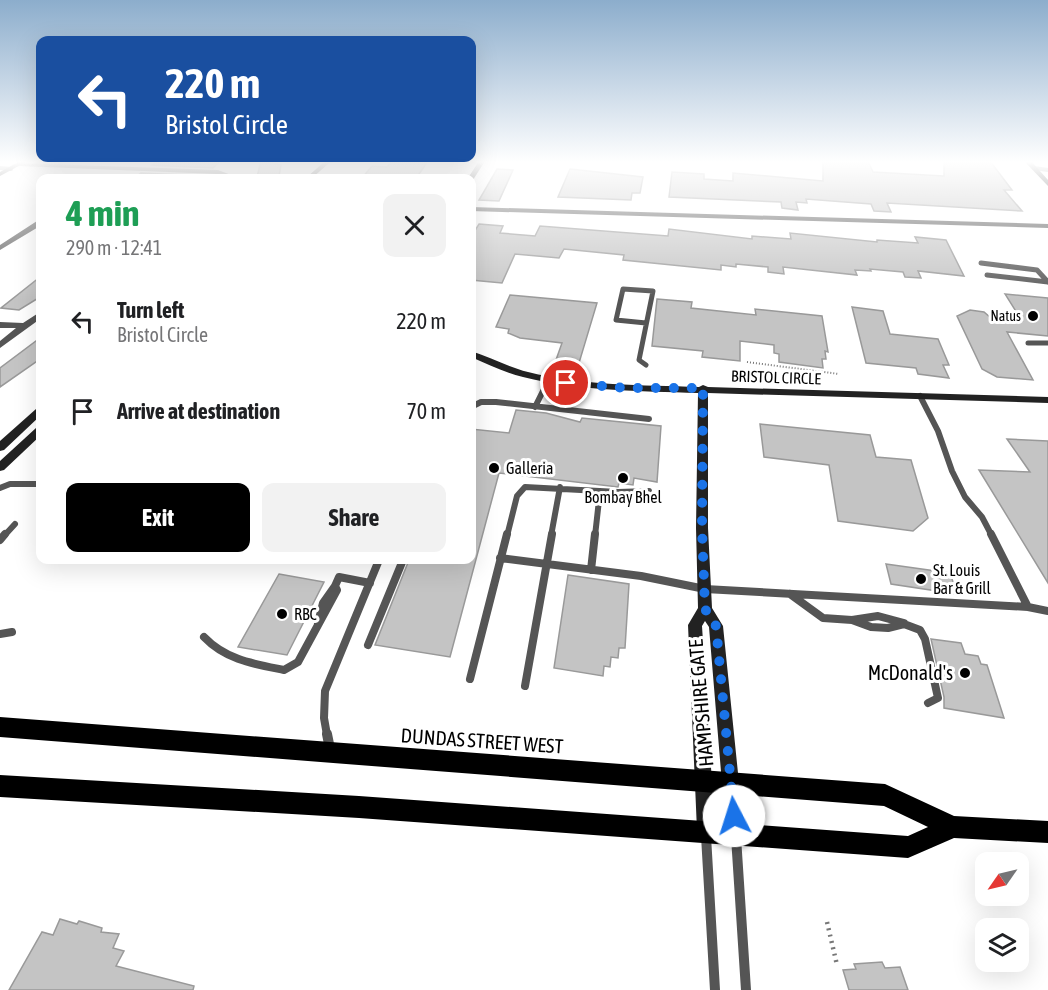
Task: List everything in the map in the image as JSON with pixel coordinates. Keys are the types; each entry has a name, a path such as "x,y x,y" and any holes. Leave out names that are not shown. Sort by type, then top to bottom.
{"main road":[{"name":"DUNDAS STREET WEST","path":"0,727 885,795 953,827 1048,832"},
{"name":"DUNDAS STREET WEST","path":"0,786 706,830 908,847 953,827"}],"street":[{"path":"476,209 1048,226"},
{"path":"0,248 36,226"},
{"path":"0,345 36,318"},
{"path":"0,325 25,326"},
{"name":"BRISTOL CIRCLE","path":"476,356 523,374 627,388 703,388 1048,400"},
{"name":"HAMPSHIRE GATE","path":"703,388 702,528 705,609 695,625 706,830"},
{"path":"0,447 36,415"},
{"path":"2,430 36,432"},
{"path":"0,467 36,434"},
{"name":"HAMPSHIRE GATE","path":"705,609 716,626 735,832"}],"lane":[{"path":"981,263 1037,270 1048,282"},
{"path":"987,275 1048,282"},
{"path":"646,323 616,320 623,289 653,291 639,360 646,365"},
{"path":"1028,343 1048,344"},
{"path":"535,407 549,379"},
{"path":"920,396 938,431 952,471 965,497 982,517 1028,607"},
{"path":"476,404 481,402 650,419"},
{"path":"0,488 10,484 36,484"},
{"path":"470,679 500,558 517,496 521,490 525,487 560,487 623,494 649,491"},
{"path":"525,686 560,487"},
{"path":"591,570 600,491"},
{"path":"0,540 15,524"},
{"path":"500,558 641,576 705,589 1028,607 1048,611"},
{"path":"331,754 324,718 325,691 377,564"},
{"path":"368,645 401,564"},
{"path":"204,638 223,656 284,670 298,662 319,625 318,614 339,577 370,583"},
{"path":"790,594 823,618 852,620 871,627 888,628 904,624"},
{"path":"852,620 865,616 884,615 920,630 926,639 938,698 928,703"},
{"path":"0,634 12,632"},
{"path":"706,830 715,990"},
{"path":"735,832 746,990"}],"path":[{"path":"747,362 838,374"},
{"path":"827,922 837,965"}],"building":[{"path":"797,207 798,210 782,208"},
{"path":"872,207 889,207 891,212 874,211"},
{"path":"958,207 1019,207 1022,211"},
{"path":"479,224 503,226 500,233 535,236 540,226 668,236 669,229 752,239 752,236 791,239 790,233 877,242 877,240 918,243 915,237 946,240 964,276 918,271 921,278 905,277 903,272 870,269 871,271 855,270 857,275 783,267 784,274 768,272 768,267 736,264 736,267 721,265 721,270 623,260 624,255 564,249 559,258 515,254 502,283 476,280 476,229"},
{"path":"36,280 36,299 19,310 1,308"},
{"path":"1005,294 1048,298 1048,336 1007,332 1033,380 997,377 982,369 957,316 970,310 984,312 991,318 1022,321"},
{"path":"510,295 597,303 579,363 556,360 562,343 520,338 508,333 509,329 496,327"},
{"path":"657,299 692,302 691,308 756,315 755,309 822,316 828,352 825,351 826,359 822,359 823,368 779,362 779,354 774,353 774,345 740,341 740,361 702,357 703,351 652,346"},
{"path":"852,307 883,311 890,334 938,339 949,365 943,365 949,378 918,374 916,368 866,363"},
{"path":"36,341 36,362 0,387 0,368"},
{"path":"516,410 546,413 580,422 582,418 661,426 657,482 634,478 633,485 619,483 618,487 499,473 476,559 476,430 509,433"},
{"path":"760,424 870,435 876,457 911,460 928,518 913,531 838,521 829,465 764,457"},
{"path":"1007,439 1048,441 1048,583 979,470 1030,472"},
{"path":"407,564 475,564 450,657 375,645"},
{"name":"St. Louis Bar & Grill","path":"886,564 950,573 957,594 891,584"},
{"name":"RBC","path":"279,574 324,582 287,655 238,647"},
{"path":"568,575 629,584 625,648 619,648 618,658 611,657 610,667 604,666 603,676 554,668"},
{"name":"McDonald's","path":"931,639 961,643 965,654 978,656 981,664 987,665 1004,718 944,708 944,697"},
{"path":"60,919 77,924 79,921 102,928 101,932 119,934 113,948 124,951 116,966 194,986 193,990 9,990 42,932 53,935"},
{"path":"882,962 885,968 900,967 908,990 849,990 843,970 856,969 854,964"}],"place":[{"name":"Natus","path":"1033,316"},
{"name":"Galleria","path":"494,468"},
{"name":"Bombay Bhel","path":"623,478"},
{"name":"St. Louis Bar & Grill","path":"921,579"},
{"name":"RBC","path":"282,614"},
{"name":"McDonald's","path":"965,673"}],"route":[{"path":"566,383 627,388 703,388 702,528 705,609 716,626 734,816"}]}
